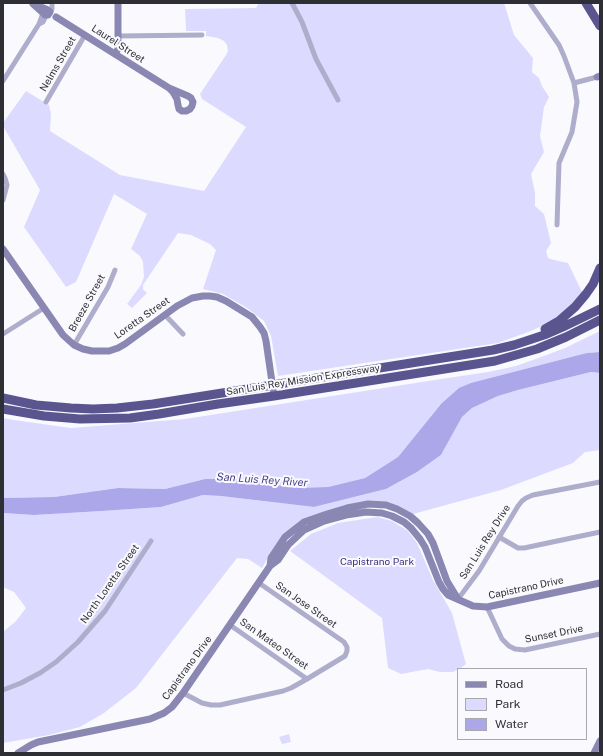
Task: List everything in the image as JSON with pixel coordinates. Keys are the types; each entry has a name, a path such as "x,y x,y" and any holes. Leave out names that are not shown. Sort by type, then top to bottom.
{"highway":[{"path":"586,3 600,26"},
{"path":"493,350 547,328 559,321 575,307 586,294 593,284 600,268"},
{"path":"493,350 547,334 600,309"},
{"name":"San Luis Rey Mission Expressway","path":"3,409 63,418 97,420 130,418 495,361 538,349 600,320"},
{"name":"San Luis Rey Mission Expressway","path":"3,398 36,405 93,409 117,408 153,404 493,350"}],"street":[{"path":"3,81 47,11 52,9 52,3"},
{"path":"117,56 122,52 121,41 118,36 118,3"},
{"path":"292,3 302,22 316,59 338,100"},
{"path":"530,3 559,45 574,83 577,102 572,132 559,162 557,225"},
{"name":"Laurel Street","path":"33,4 47,11 168,88"},
{"name":"Nelms Street","path":"46,102 85,35"},
{"path":"118,36 202,35"},
{"path":"574,83 598,76"},
{"path":"3,174 7,185 3,200"},
{"name":"Loretta Street","path":"3,248 63,335 74,345 83,349 92,351 109,351 118,348 164,315 192,298 203,296 217,297 235,306 252,317 264,334 274,396"},
{"name":"Breeze Street","path":"74,345 108,288 115,270"},
{"path":"3,334 44,308"},
{"path":"164,315 183,334"},
{"name":"San Luis Rey Drive","path":"458,599 479,571 518,506 526,498 533,495 600,482"},
{"name":"Capistrano Drive","path":"18,753 31,744 38,742 150,719 164,713 172,707 183,693 259,583 270,566 271,558 285,537 304,522 347,508 368,504 386,505 410,516 428,534 433,543 447,581 458,599 473,606 487,607 600,583"},
{"path":"499,537 518,548 524,548 600,532"},
{"name":"North Loretta Street","path":"3,690 40,673 56,662 78,642 105,611 152,541"},
{"name":"San Jose Street","path":"259,583 344,642 348,647 345,656 307,679"},
{"name":"Sunset Drive","path":"487,607 502,639 509,646 515,649 525,650 600,634"},
{"name":"San Mateo Street","path":"230,624 307,679"},
{"path":"183,693 202,703 220,705 283,691 307,679"},
{"path":"594,753 600,741"}],"green space":[{"path":"259,3 504,3 514,35 533,58 532,72 539,78 549,97 544,107 540,136 544,152 531,174 535,193 535,206 544,214 551,243 546,251 548,258 568,263 583,294 560,318 531,331 498,343 278,376 271,336 264,321 247,308 223,294 203,289 216,250 210,244 191,235 178,233 143,285 143,289 147,293 132,308 127,304 141,285 144,277 143,262 140,256 131,249 147,214 114,194 76,282 66,287 24,227 40,190 3,126 3,123 26,91 49,105 51,114 50,131 120,175 204,191 246,127 202,99 200,94 226,55 228,51 227,45 224,41 218,38 206,36 206,31 186,31 185,9 256,8"},
{"path":"600,331 600,352 587,353 441,404 398,457 365,478 328,487 296,488 236,479 205,479 165,489 118,488 54,497 3,498 3,418 71,428 185,419 488,372 516,366 541,357 565,348"},
{"path":"591,372 600,373 600,450 585,452 573,463 501,490 413,514 363,503 300,521 276,544 262,568 248,559 237,558 136,688 104,713 80,727 49,735 3,743 3,632 16,621 26,608 14,592 3,587 3,513 34,515 161,507 203,495 314,507 386,489 417,472 441,455 462,417 472,408 498,396"},
{"name":"Capistrano Park","path":"377,517 392,521 408,531 417,543 433,580 452,613 466,664 461,668 457,668 457,670 453,672 440,672 428,669 401,674 388,668 382,618 290,551 311,534 338,523"},
{"path":"289,734 291,742 282,744 279,737"}],"water":[{"path":"600,352 600,373 591,372 518,390 498,396 472,408 462,417 441,455 417,472 386,489 314,507 203,495 161,507 34,515 3,513 3,498 54,497 118,488 165,489 205,479 236,479 296,488 328,487 365,478 398,457 441,404 459,388 471,383 587,353"}],"water label":[{"name":"San Luis Rey River","path":"262,480"}]}
